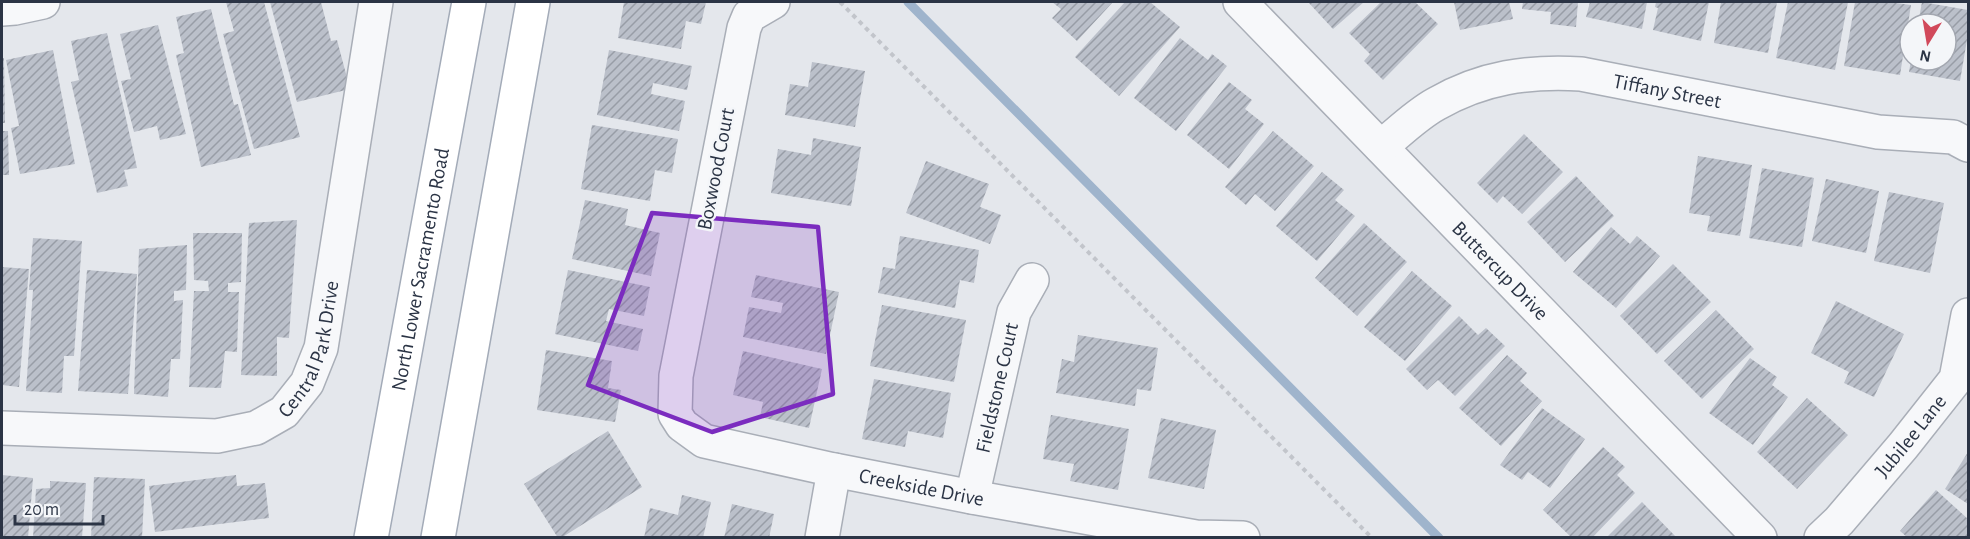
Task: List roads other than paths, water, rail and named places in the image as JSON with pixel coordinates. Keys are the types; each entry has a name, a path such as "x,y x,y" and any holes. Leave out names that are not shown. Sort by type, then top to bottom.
{"main road":[{"name":"North Lower Sacramento Road","path":"371,537 469,2"},
{"path":"438,537 533,2"}],"street":[{"name":"Central Park Drive","path":"2,428 217,436 256,428 284,412 307,383 321,348 376,2"},
{"name":"Boxwood Court","path":"681,351 744,28 749,16 773,2"},
{"name":"Buttercup Drive","path":"1240,2 1760,537"},
{"name":"Tiffany Street","path":"1381,147 1435,104 1482,83 1518,74 1551,72 1581,74 1878,132 1953,137 1968,145"},
{"name":"Fieldstone Court","path":"972,497 1014,312 1032,280"},
{"name":"Jubilee Lane","path":"1821,537 1839,521 1962,382 1968,315"},
{"name":"Creekside Drive","path":"681,351 676,376 675,414 682,425 704,441 972,497 1196,537 1244,537"},
{"path":"822,537 834,470"}],"waterway":[{"path":"908,2 1439,538"}]}
